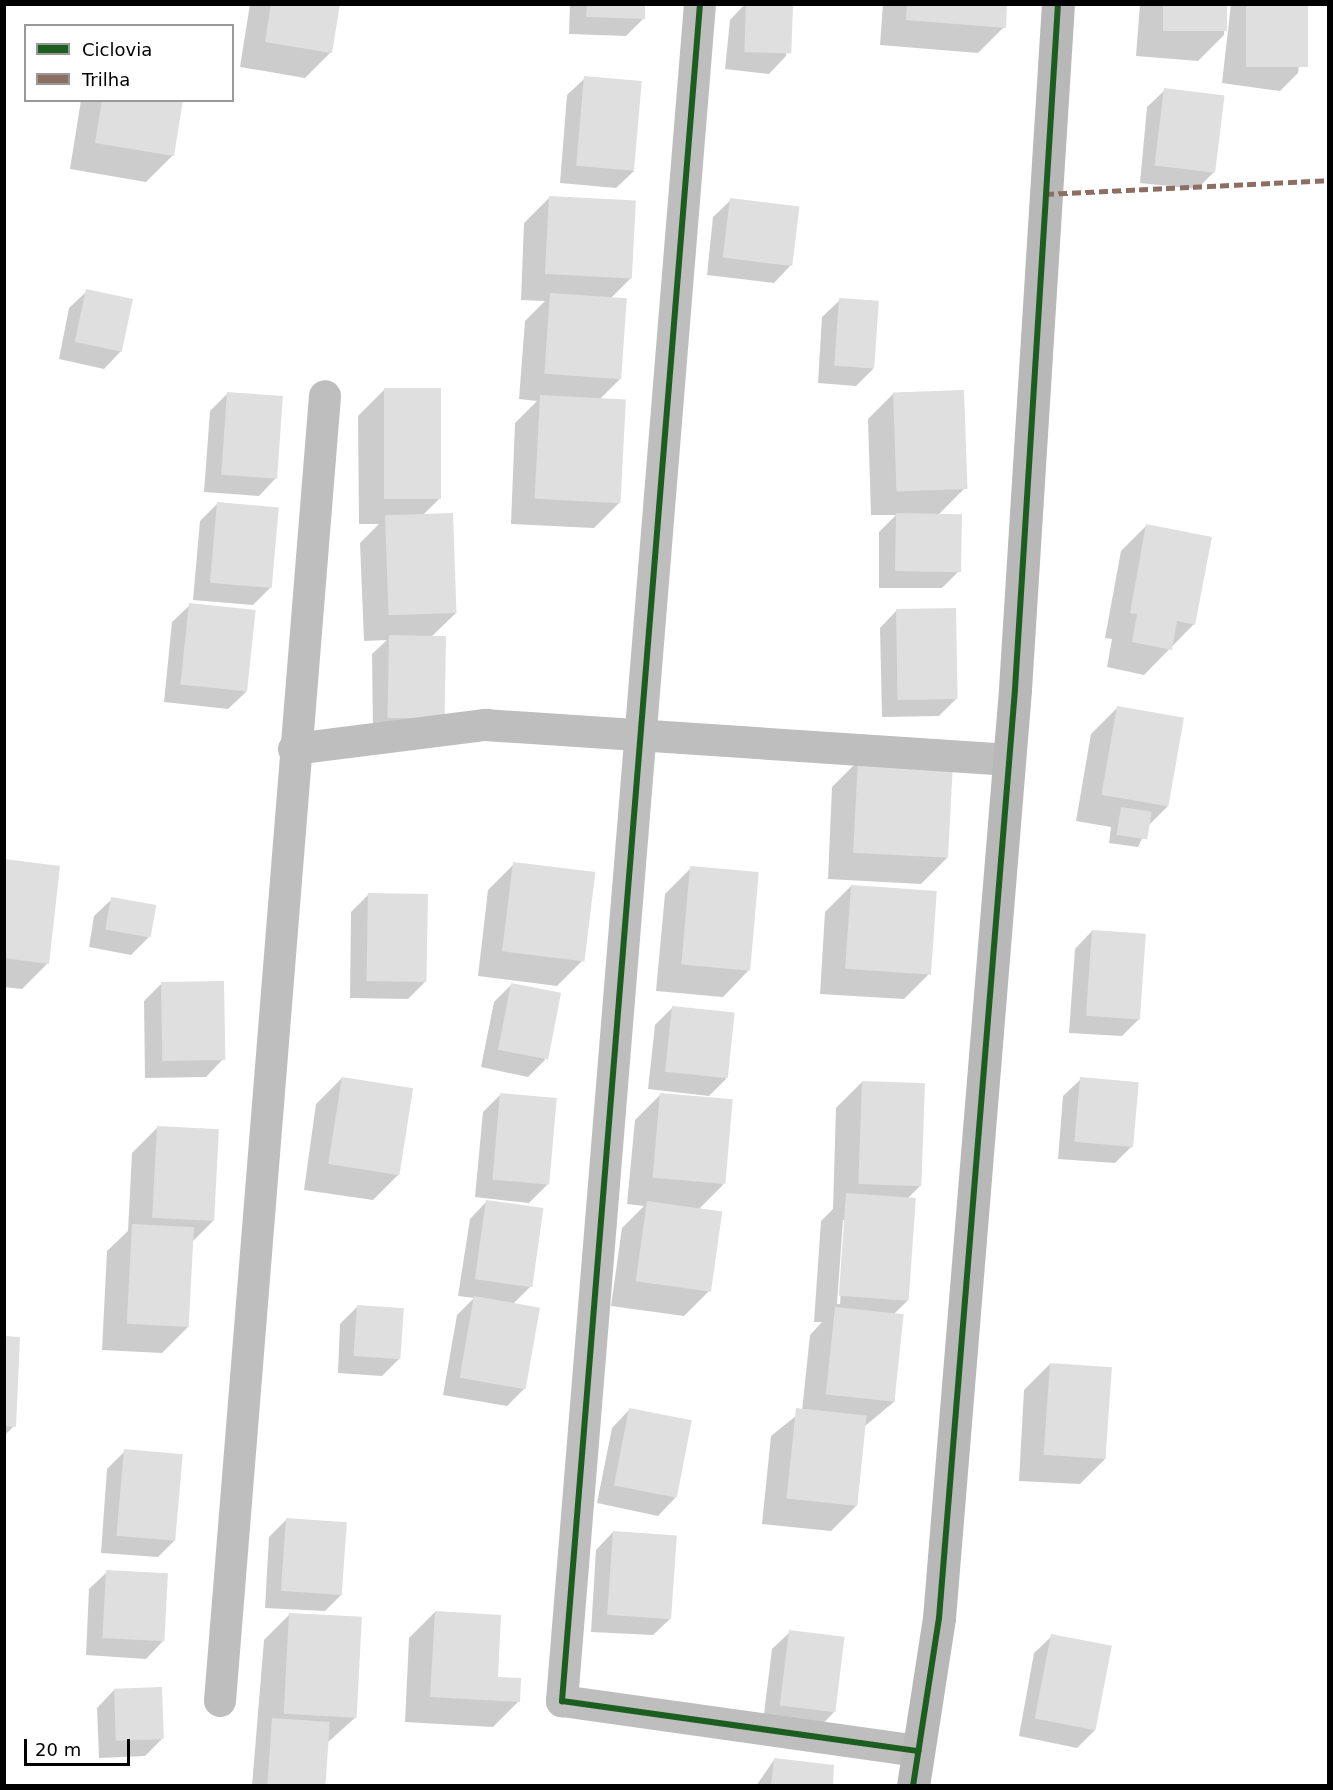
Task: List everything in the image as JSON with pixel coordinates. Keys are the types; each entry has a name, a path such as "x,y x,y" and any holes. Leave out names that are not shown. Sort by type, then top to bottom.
{"street":[{"path":"700,4 638,735 562,1701 919,1751"},
{"path":"914,1785 939,1618 1010,760 1058,4"},
{"path":"220,1701 294,749 326,396"},
{"path":"294,749 485,724 1010,760"}],"building":[{"path":"271,4 340,4 332,53 265,42"},
{"path":"587,4 645,4 645,19 586,17"},
{"path":"746,4 793,6 791,54 744,52"},
{"path":"907,4 1007,4 1006,28 906,20"},
{"path":"1163,4 1227,4 1227,31 1163,31"},
{"path":"1246,4 1308,4 1308,67 1246,67"},
{"path":"584,76 642,81 634,171 576,166"},
{"path":"1164,88 1225,95 1215,173 1154,165"},
{"path":"102,102 183,102 174,156 95,143"},
{"path":"549,196 636,201 632,278 545,274"},
{"path":"730,198 799,207 792,266 723,258"},
{"path":"86,289 133,299 122,352 75,342"},
{"path":"550,293 627,298 621,379 544,374"},
{"path":"839,298 879,301 874,369 834,366"},
{"path":"384,388 441,388 441,499 384,499"},
{"path":"964,390 967,489 896,491 893,392"},
{"path":"227,392 283,396 277,479 221,475"},
{"path":"540,395 626,400 620,503 535,499"},
{"path":"217,502 279,507 272,588 210,583"},
{"path":"453,513 456,613 389,615 385,515"},
{"path":"896,513 962,514 961,572 895,571"},
{"path":"1146,524 1212,537 1195,625 1177,621 1172,650 1132,642 1137,614 1130,613"},
{"path":"189,603 256,610 247,692 180,685"},
{"path":"956,608 958,699 898,700 896,609"},
{"path":"389,635 446,636 445,719 388,718"},
{"path":"1117,706 1184,718 1168,806 1101,795"},
{"path":"858,760 953,765 948,858 853,853"},
{"path":"1121,807 1152,812 1147,840 1117,835"},
{"path":"4,859 60,866 49,964 4,958"},
{"path":"513,862 595,872 584,961 502,951"},
{"path":"690,866 759,872 750,971 681,965"},
{"path":"851,885 937,891 931,975 845,969"},
{"path":"368,893 428,894 426,982 366,981"},
{"path":"111,897 156,905 151,937 105,929"},
{"path":"1092,930 1146,934 1140,1020 1086,1016"},
{"path":"224,981 225,1060 162,1061 161,982"},
{"path":"511,983 561,993 548,1059 498,1050"},
{"path":"672,1006 735,1013 728,1078 665,1072"},
{"path":"342,1077 413,1088 399,1175 328,1164"},
{"path":"1080,1077 1139,1082 1133,1147 1074,1142"},
{"path":"862,1081 925,1083 921,1186 858,1184"},
{"path":"500,1093 557,1098 549,1185 492,1180"},
{"path":"660,1093 733,1099 725,1184 653,1178"},
{"path":"157,1126 219,1129 214,1221 152,1218"},
{"path":"846,1193 916,1198 909,1301 839,1296"},
{"path":"486,1200 543,1208 532,1287 475,1279"},
{"path":"647,1201 722,1212 711,1292 636,1281"},
{"path":"132,1224 194,1227 189,1327 127,1324"},
{"path":"474,1296 540,1308 526,1389 460,1378"},
{"path":"357,1305 404,1308 400,1359 353,1356"},
{"path":"835,1307 904,1314 894,1402 826,1395"},
{"path":"4,1336 20,1337 16,1427 4,1426"},
{"path":"1050,1363 1112,1367 1105,1459 1044,1455"},
{"path":"629,1408 692,1420 677,1498 614,1486"},
{"path":"796,1408 867,1415 857,1506 786,1499"},
{"path":"124,1449 183,1454 175,1541 116,1536"},
{"path":"286,1518 347,1522 342,1595 281,1591"},
{"path":"613,1531 677,1535 671,1619 607,1615"},
{"path":"106,1570 168,1573 164,1641 102,1638"},
{"path":"435,1611 501,1615 498,1677 521,1678 520,1702 430,1697"},
{"path":"289,1613 362,1617 357,1718 284,1714"},
{"path":"789,1630 845,1637 835,1712 780,1705"},
{"path":"1051,1634 1112,1646 1095,1730 1035,1718"},
{"path":"162,1687 164,1739 116,1741 114,1689"},
{"path":"272,1718 330,1722 325,1786 267,1786"},
{"path":"774,1758 834,1765 833,1786 771,1786"}],"marked path":[{"path":"1045,194 1328,180"}],"cycle path":[{"path":"700,4 562,1701 919,1751"},
{"path":"913,1786 939,1618 1015,689 1058,4"}]}
